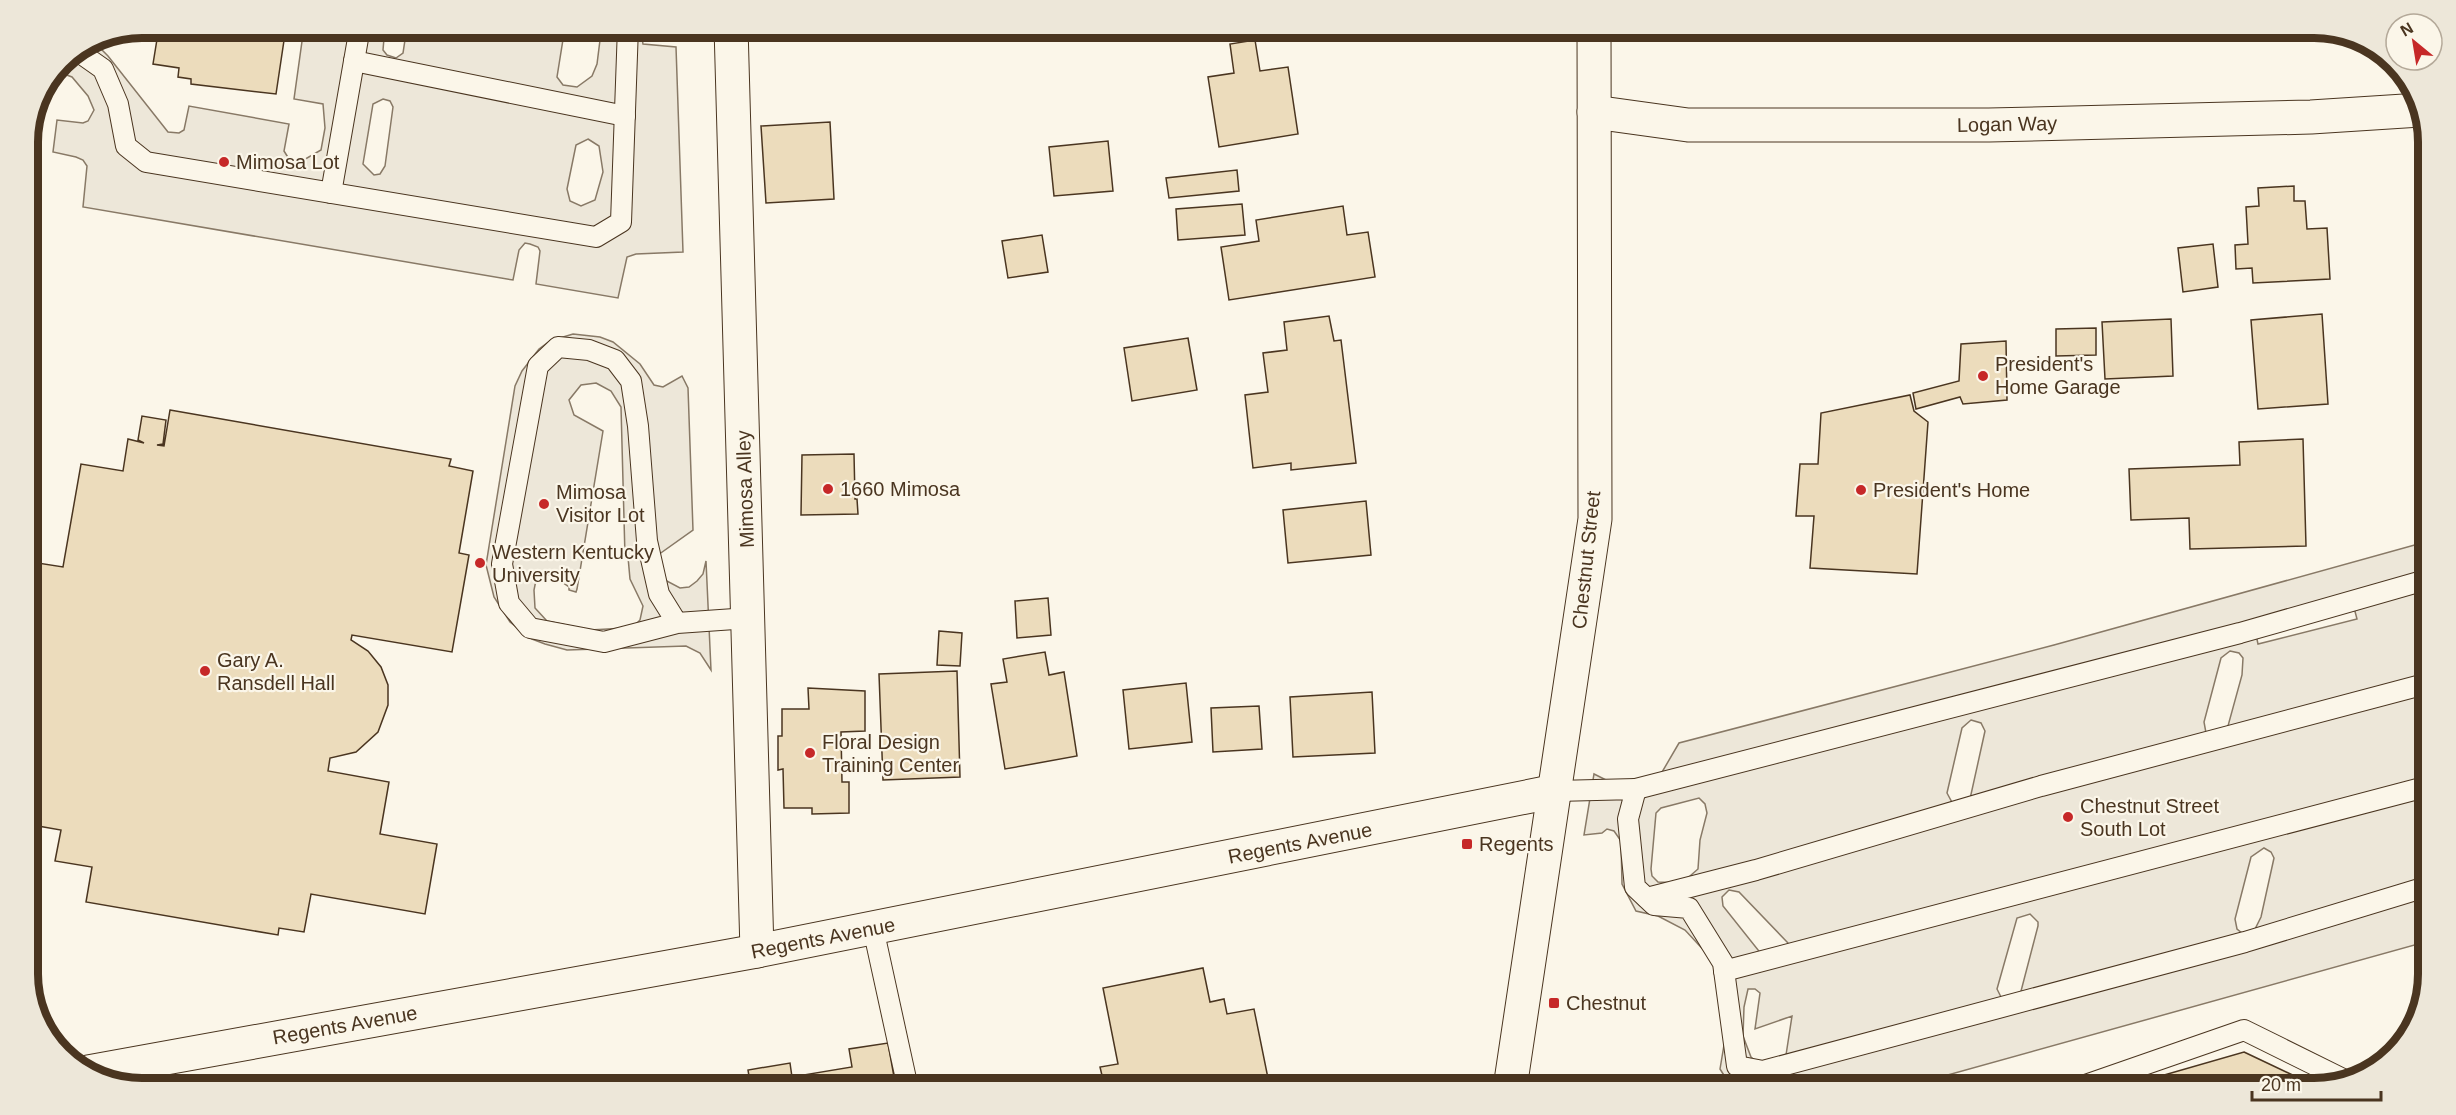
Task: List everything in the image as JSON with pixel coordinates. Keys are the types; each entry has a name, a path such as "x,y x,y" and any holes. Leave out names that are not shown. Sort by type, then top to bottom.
{"street":[{"name":"Mimosa Alley","path":"731,38 757,951"},
{"name":"Chestnut Street","path":"1512,1078 1595,519 1594,38"},
{"name":"Logan Way","path":"1594,112 1699,125 2025,124 2311,117 2414,110"},
{"name":"Regents Avenue","path":"101,1070 757,951 1556,791"}],"lane":[{"path":"331,193 358,38"},
{"path":"83,55 103,69 118,104 126,146 146,162 596,237 621,222 628,38"},
{"path":"354,62 626,116"},
{"path":"677,623 659,594 647,541 632,381 615,360 589,350 558,347 538,366 502,564 509,603 530,628 604,642 677,623 748,618"},
{"path":"1556,791 1636,789 2240,633 2418,582"},
{"path":"1647,898 1756,870 2041,786 2418,686"},
{"path":"1636,789 1628,819 1635,886 1654,904 1689,908 1723,963 1737,1066 1764,1071 2245,942 2418,889"},
{"path":"1724,971 2418,789"},
{"path":"873,928 906,1078"},
{"path":"2106,1078 2244,1030 2335,1075"}],"shaded area":[{"name":"Mimosa Lot","path":"302,38 384,38 383,50 387,55 396,58 403,53 405,38 563,38 557,77 563,85 577,87 592,76 597,64 600,38 642,38 643,44 676,47 683,252 636,254 627,257 618,298 536,284 540,251 538,247 525,243 519,250 513,280 83,207 87,166 83,160 76,157 53,152 57,120 83,123 88,121 94,110 88,96 72,77 63,74 89,51 99,47 168,132 179,133 184,130 189,106 289,124 284,151 289,159 302,161 321,150 325,128 323,104 294,99","holes":["383,99 390,101 393,107 385,166 380,174 374,175 363,164 373,104","588,139 599,146 603,172 595,200 581,206 570,201 567,189 576,145"]},
{"name":"Mimosa Visitor Lot","path":"573,334 600,337 613,342 640,364 654,385 663,387 682,376 688,388 693,530 658,555 663,579 680,588 689,587 697,581 703,574 706,561 711,670 700,653 686,646 567,650 545,644 532,639 510,622 494,597 486,565 515,386 522,371 539,349 550,341","holes":["596,383 611,391 621,407 625,556 628,557 630,579 643,606 640,620 636,624 626,628 590,630 547,621 535,608 534,590 536,580 544,574 553,576 569,587 569,590 576,592 603,431 574,415 569,400 581,385"]},
{"name":"Chestnut Street South Lot","path":"2418,544 2418,944 1937,1078 1726,1078 1720,1069 1727,1027 1723,981 1710,957 1685,930 1658,916 1636,911 1622,884 1621,841 1614,831 1607,829 1602,833 1584,835 1594,774 1610,782 1658,779 1679,743 2054,645","holes":["2352,600 2357,619 2258,644 2254,625","2230,651 2239,653 2243,658 2242,675 2228,726 2225,730 2206,733 2204,722 2221,658","1971,720 1981,723 1985,731 1970,799 1954,806 1947,793 1962,728","1699,798 1705,804 1707,813 1700,840 1698,869 1682,883 1658,882 1652,876 1656,813 1661,808","2264,848 2271,852 2274,858 2261,917 2254,931 2242,933 2237,929 2235,919 2251,857","1729,890 1739,892 1788,943 1788,950 1762,955 1723,906 1722,897","2030,914 2038,922 2038,926 2020,995 2010,1000 2001,997 1997,989 2017,918","1748,989 1755,989 1760,993 1755,1029 1792,1016 1786,1055 1758,1063 1751,1057 1743,1036 1744,1007"]}],"building":[{"path":"157,38 284,38 276,94 191,84 191,79 178,77 179,68 153,64"},
{"path":"1255,40 1260,71 1288,67 1298,134 1219,147 1208,77 1234,73 1230,44"},
{"path":"830,122 834,199 766,203 761,126"},
{"path":"1108,141 1113,191 1054,196 1049,147"},
{"path":"1237,170 1239,191 1169,198 1166,178"},
{"path":"2294,186 2294,201 2305,201 2307,229 2327,228 2330,279 2253,283 2252,268 2236,269 2235,245 2248,244 2246,207 2259,206 2258,188"},
{"path":"1242,204 1245,235 1178,240 1176,209"},
{"path":"1343,206 1347,235 1368,232 1375,277 1229,300 1221,247 1259,241 1256,220"},
{"path":"1042,235 1048,272 1008,278 1002,241"},
{"path":"2213,244 2218,287 2183,292 2178,248"},
{"path":"2322,314 2328,404 2258,409 2251,320"},
{"path":"1329,316 1334,341 1341,340 1356,463 1291,470 1291,463 1253,468 1245,395 1268,392 1263,353 1287,350 1284,322"},
{"path":"2171,319 2173,376 2105,379 2102,322"},
{"path":"2096,328 2096,355 2056,356 2056,329"},
{"path":"1188,338 1197,390 1132,401 1124,348"},
{"name":"President's Home Garage","path":"2006,341 2007,400 1963,404 1960,397 1916,409 1913,393 1959,381 1961,344"},
{"name":"President's Home","path":"1910,395 1914,411 1928,422 1917,574 1810,568 1814,516 1796,516 1800,464 1818,464 1821,413"},
{"name":"Gary A. Ransdell Hall","path":"170,410 451,459 449,466 473,471 459,553 469,555 452,652 352,635 351,640 368,651 381,667 388,685 388,705 378,732 356,752 330,758 328,771 389,782 380,834 437,844 425,914 311,894 304,932 279,928 278,935 86,902 92,867 55,861 61,830 38,826 38,563 63,567 81,464 123,471 128,439 144,443 138,440 142,416 166,420 163,444 157,445 164,446"},
{"path":"2303,439 2306,546 2190,549 2189,518 2131,520 2129,469 2240,465 2239,442"},
{"name":"1660 Mimosa","path":"854,454 855,499 857,499 858,514 801,515 802,455"},
{"path":"1366,501 1371,555 1288,563 1283,510"},
{"path":"1048,598 1051,635 1017,638 1015,601"},
{"path":"939,631 962,633 960,666 937,665"},
{"path":"1045,652 1049,675 1064,672 1077,756 1005,769 991,684 1007,682 1003,659"},
{"path":"957,671 960,777 883,780 879,674"},
{"path":"1186,683 1192,742 1129,749 1123,690"},
{"name":"Floral Design Training Center","path":"808,688 865,691 865,731 841,732 842,782 849,782 849,813 812,814 812,808 784,808 783,769 778,770 778,736 782,736 782,709 809,709"},
{"path":"1372,692 1375,753 1293,757 1290,697"},
{"path":"1259,706 1262,749 1213,752 1211,708"},
{"path":"1203,968 1210,1002 1224,999 1227,1014 1254,1009 1268,1078 1103,1078 1100,1067 1118,1064 1103,988"},
{"path":"888,1043 894,1078 749,1078 748,1070 790,1063 792,1077 852,1067 849,1049"},
{"path":"2244,1052 2299,1078 2154,1078"}],"place":[{"name":"Mimosa Lot","path":"224,162"},
{"name":"President's Home Garage","path":"1983,376"},
{"name":"1660 Mimosa","path":"828,489"},
{"name":"President's Home","path":"1861,490"},
{"name":"Mimosa Visitor Lot","path":"544,504"},
{"name":"Western Kentucky University","path":"480,563"},
{"name":"Gary A. Ransdell Hall","path":"205,671"},
{"name":"Floral Design Training Center","path":"810,753"},
{"name":"Chestnut Street South Lot","path":"2068,817"},
{"name":"Regents","path":"1467,844"},
{"name":"Chestnut","path":"1554,1003"}]}
